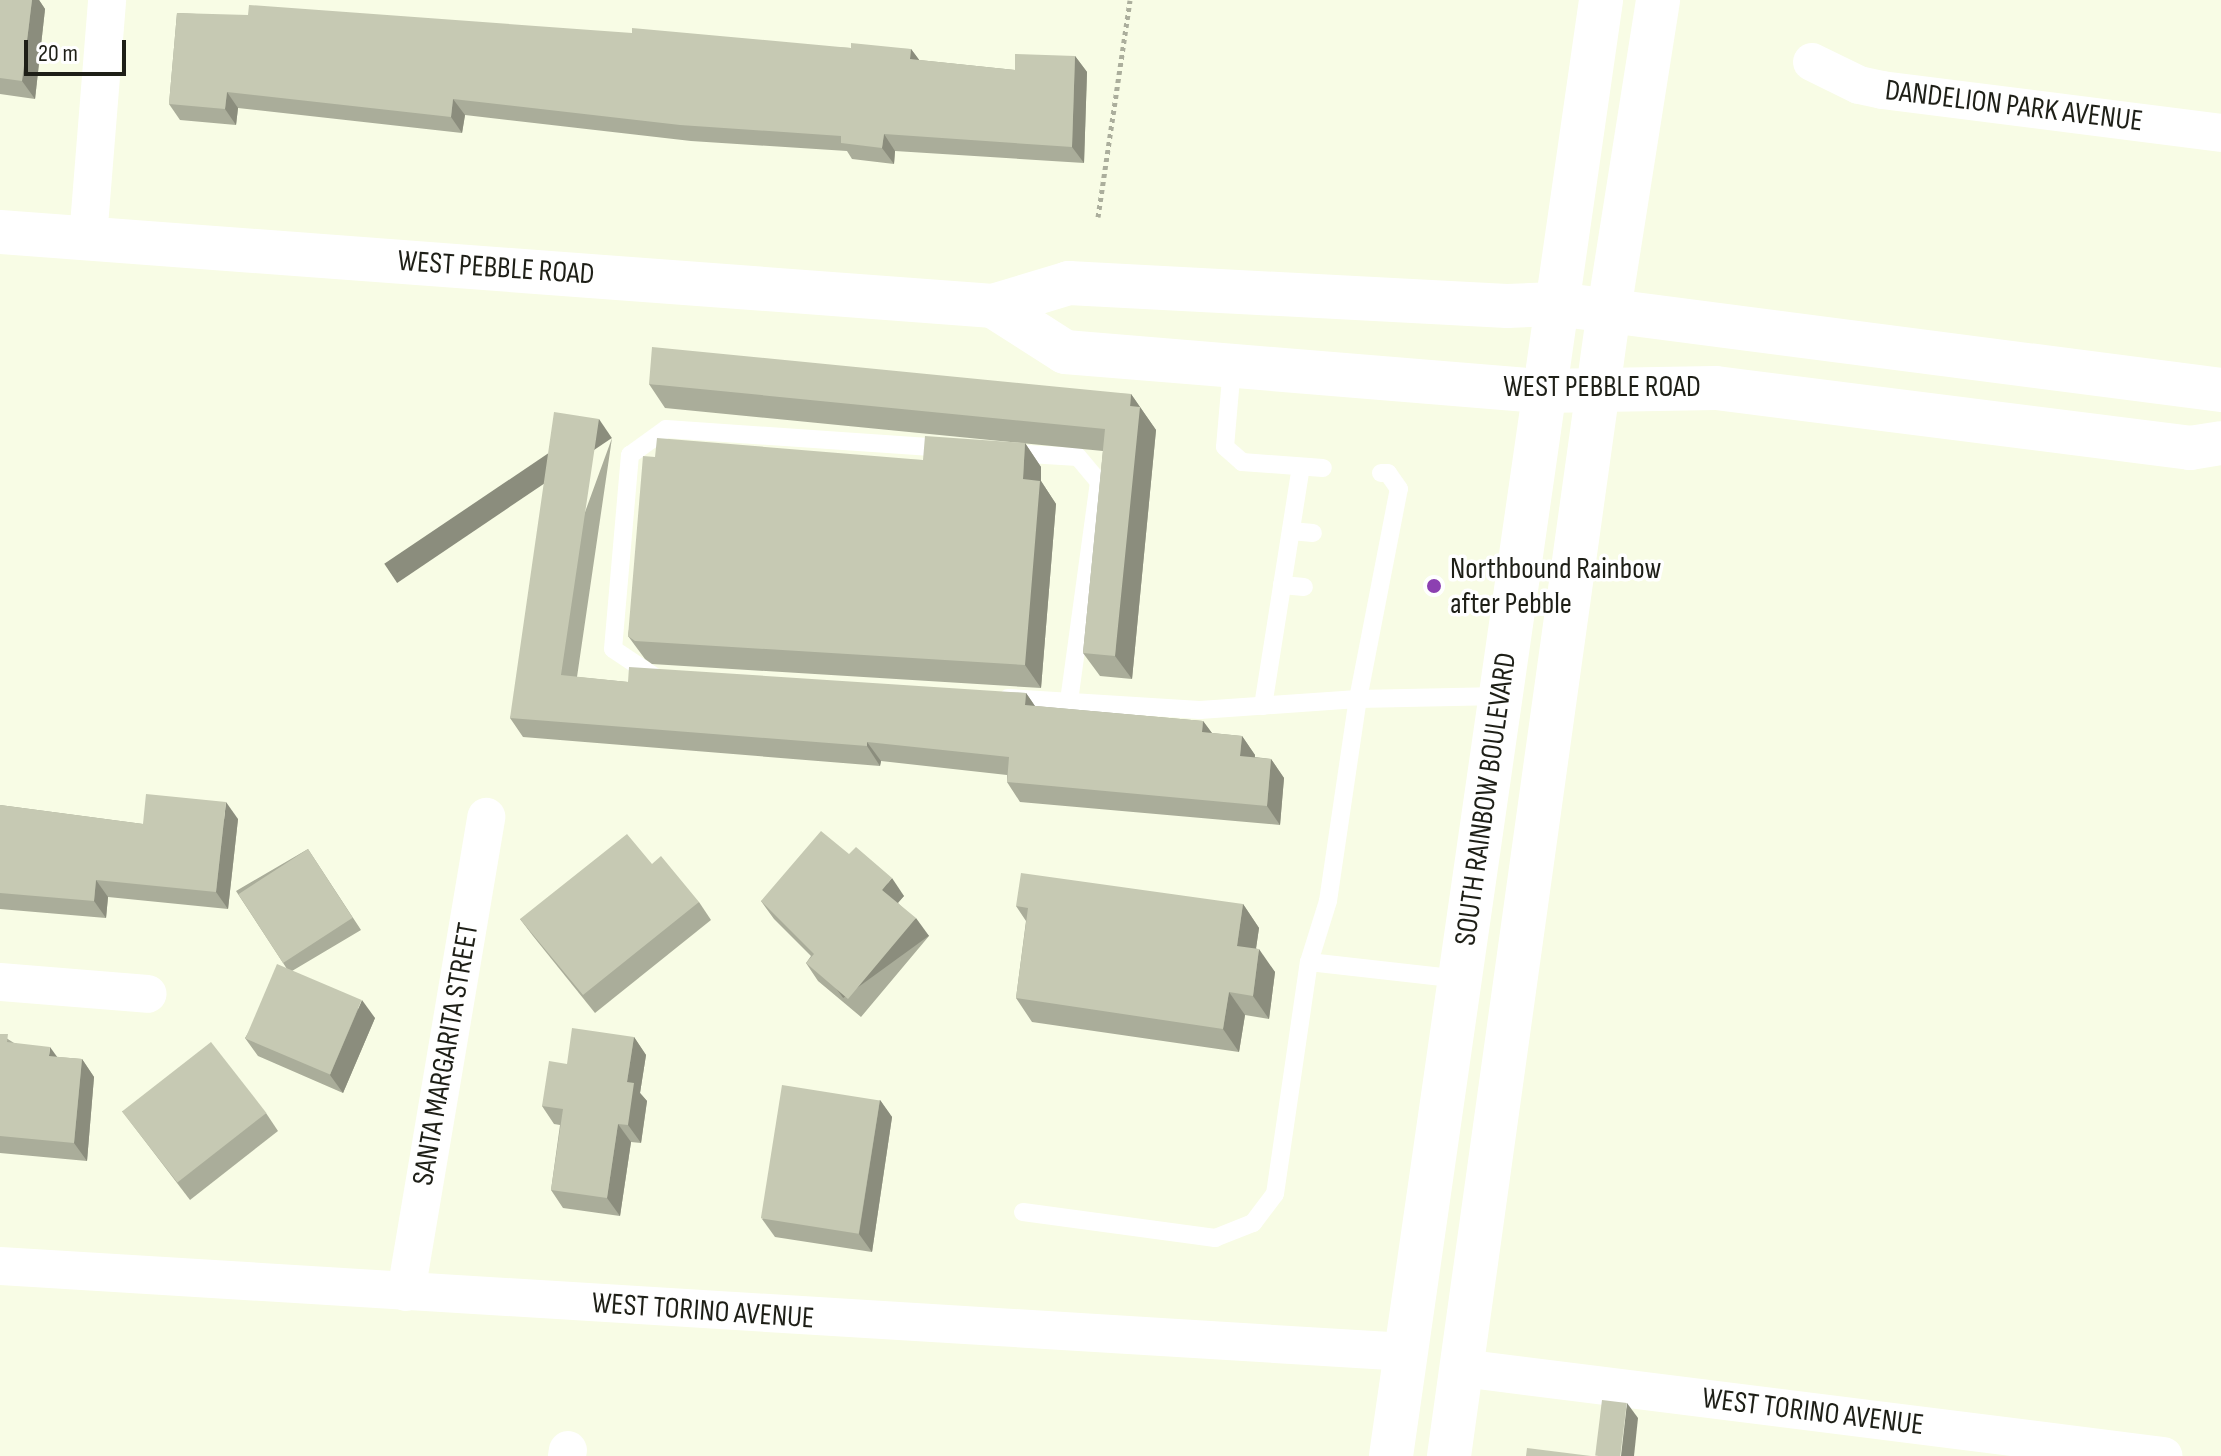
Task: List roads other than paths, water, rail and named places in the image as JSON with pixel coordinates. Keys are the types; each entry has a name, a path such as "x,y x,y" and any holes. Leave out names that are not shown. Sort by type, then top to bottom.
{"street":[{"path":"88,238 107,0"},
{"name":"SOUTH RAINBOW BOULEVARD","path":"1391,1456 1601,0"},
{"name":"SOUTH RAINBOW BOULEVARD","path":"1449,1456 1609,310 1658,0"},
{"name":"DANDELION PARK AVENUE","path":"1812,62 1882,90 2221,133"},
{"name":"WEST PEBBLE ROAD","path":"0,232 993,306 1069,283 1507,306 1556,304 2221,390"},
{"name":"WEST PEBBLE ROAD","path":"993,306 1065,352 1543,391 1598,387 1716,388 2190,448 2221,443"},
{"name":"SANTA MARGARITA STREET","path":"406,1292 486,817"},
{"path":"0,982 148,994"},
{"path":"1457,998 1465,1100 1445,1259 1462,1368"},
{"name":"WEST TORINO AVENUE","path":"0,1266 1406,1352"},
{"path":"1406,1352 1420,1422 1417,1456"},
{"name":"WEST TORINO AVENUE","path":"1462,1368 2164,1456"}],"lane":[{"path":"1232,367 1225,447 1242,462 1323,468"},
{"path":"678,678 647,676 613,649 630,455 666,429 1078,457 1099,482 1069,702"},
{"path":"1263,706 1301,467"},
{"path":"1023,1212 1215,1238 1253,1223 1275,1194 1309,962 1328,901 1381,542 1399,489 1388,473 1381,473"},
{"path":"1291,531 1313,533"},
{"path":"1282,585 1304,587"},
{"path":"991,697 1200,710 1358,699 1501,696"},
{"path":"1309,962 1457,998"}],"place":[{"name":"Northbound Rainbow after Pebble","path":"1434,586"}]}
